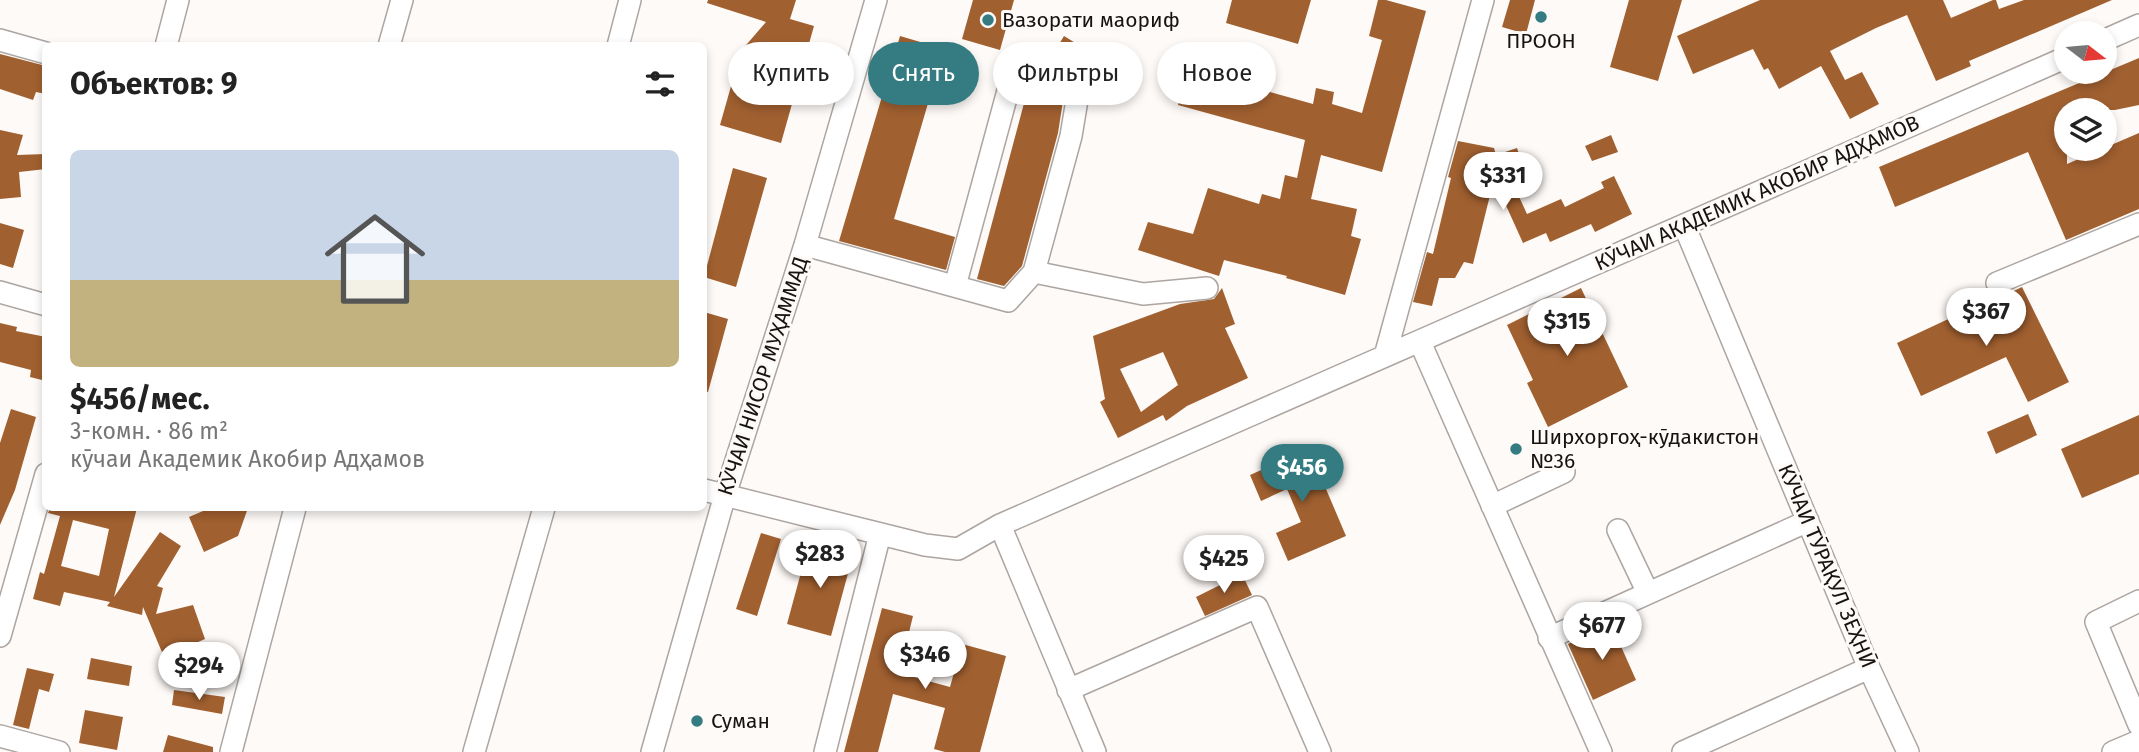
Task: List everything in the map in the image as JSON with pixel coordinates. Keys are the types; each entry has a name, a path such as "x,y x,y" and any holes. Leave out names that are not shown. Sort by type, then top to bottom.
{"street":[{"path":"167,42 178,0"},
{"path":"390,42 402,0"},
{"path":"619,42 630,0"},
{"name":"КӮЧАИ НИСОР МУҲАММАД","path":"652,752 725,495 805,245 876,0"},
{"path":"1385,356 1483,0"},
{"path":"2118,34 2139,25"},
{"path":"0,40 42,52"},
{"name":"КӮЧАИ АКАДЕМИК АКОБИР АДҲАМОВ","path":"707,491 925,545 958,549 1000,525 2054,63"},
{"path":"955,286 1004,105"},
{"path":"805,245 1008,301 1034,272 1071,136 1076,105"},
{"path":"1997,283 2139,224"},
{"name":"КӮЧАИ ТӮРАҚУЛ ЗЕҲНӢ","path":"1684,225 1869,668 1908,752"},
{"path":"1034,272 1143,294 1207,288"},
{"path":"0,292 42,304"},
{"path":"1420,342 1601,752"},
{"path":"1492,506 1564,472"},
{"path":"0,636 42,488"},
{"path":"231,752 294,511"},
{"path":"474,752 543,511"},
{"path":"1549,638 1808,521"},
{"path":"1000,525 1095,752"},
{"path":"1618,530 1648,593"},
{"path":"825,752 880,534"},
{"path":"2139,601 2096,622 2139,725"},
{"path":"1068,690 1256,607 1320,752"},
{"path":"1683,752 1869,668"},
{"path":"0,736 59,752"},
{"path":"2113,752 2139,741"}],"building":[{"path":"708,0 796,0 790,19 814,26 809,42 749,42 766,22 707,3"},
{"name":"Вазорати маориф","path":"973,0 1014,0 1002,42 993,42 993,48 962,39"},
{"path":"1232,0 1311,0 1298,44 1226,23"},
{"path":"1378,0 1426,11 1382,172 1321,155 1311,199 1357,209 1351,236 1361,239 1345,295 1286,278 1287,276 1224,260 1219,276 1138,250 1148,222 1193,234 1208,188 1259,204 1262,194 1280,199 1285,175 1297,178 1305,140 1178,105 1276,105 1276,94 1313,104 1316,88 1334,92 1332,104 1362,113 1382,40 1369,36"},
{"path":"1510,0 1535,0 1526,34 1502,27"},
{"path":"1629,0 1682,0 1658,81 1610,67"},
{"path":"1760,0 1943,0 1951,18 1993,0 1996,0 1999,9 2024,0 2112,0 2063,21 2054,21 2054,25 1969,61 1971,66 1936,81 1907,15 1876,28 1830,51 1845,80 1862,72 1879,104 1850,119 1821,66 1779,89 1768,68 1764,70 1753,49 1693,74 1677,36"},
{"path":"900,36 920,42 898,42"},
{"path":"1064,36 1074,42 1060,42"},
{"path":"0,54 42,65 42,93 36,92 33,100 0,89"},
{"path":"2139,58 2139,105 2117,110 2117,98 2054,98 2054,161 2067,161 2067,164 2074,161 2117,161 2117,142 2139,133 2139,209 2066,240 2028,152 1895,207 1879,167 2077,84 2118,84 2118,67"},
{"path":"728,97 728,105 792,105 781,143 720,125"},
{"path":"879,105 928,105 894,219 955,237 946,270 839,241"},
{"path":"1024,105 1062,105 1058,133 1022,266 1004,286 977,279"},
{"path":"0,130 23,135 17,155 42,154 42,169 19,172 21,197 0,199"},
{"path":"1611,135 1618,152 1592,161 1585,146"},
{"path":"1458,141 1494,148 1496,155 1517,148 1529,183 1515,188 1527,214 1561,199 1565,207 1604,188 1601,182 1614,176 1632,214 1595,232 1591,224 1550,242 1546,233 1523,243 1494,179 1473,264 1464,262 1455,278 1439,278 1432,306 1413,302 1427,252 1433,254"},
{"path":"733,168 767,178 736,287 707,278 707,266"},
{"path":"0,223 24,230 13,268 0,264"},
{"path":"2022,287 2069,382 2028,402 2006,357 1921,396 1897,343"},
{"path":"1222,288 1235,324 1225,328 1248,378 1187,406 1166,421 1163,415 1118,438 1100,402 1105,399 1093,336 1180,304 1214,299","holes":["1163,352 1178,385 1141,412 1120,369"]},
{"path":"1581,288 1628,387 1548,427 1527,383 1533,380 1507,325"},
{"path":"707,313 728,319 707,392"},
{"path":"0,323 17,327 16,331 42,336 42,380 30,377 31,370 0,362"},
{"path":"11,409 36,417 15,490 0,525 0,443"},
{"path":"2028,414 2037,435 1996,454 1987,432"},
{"path":"2139,415 2139,474 2082,498 2061,449"},
{"path":"1309,449 1346,536 1288,561 1276,533 1301,522 1287,489 1261,501 1250,475"},
{"path":"136,511 114,597 160,532 181,546 157,586 163,588 156,614 193,605 205,639 164,657 143,607 142,615 107,606 110,602 64,592 60,606 33,599 40,572 44,574 60,516 48,513","holes":["73,520 109,529 99,576 61,566"]},
{"path":"203,511 247,511 238,536 204,552 189,517"},
{"path":"761,533 781,539 757,616 736,609"},
{"path":"809,543 853,555 831,636 787,624"},
{"path":"1242,574 1252,595 1205,616 1196,597"},
{"path":"882,608 913,616 899,673 950,687 962,644 1006,656 980,752 945,752 934,749 945,708 893,694 878,752 844,752"},
{"path":"1611,624 1636,680 1593,700 1568,644"},
{"path":"91,658 132,666 129,686 87,679"},
{"path":"27,668 54,674 49,692 39,689 29,729 13,725"},
{"path":"174,690 225,697 222,714 172,705"},
{"path":"85,710 123,717 117,750 79,743"},
{"path":"168,735 213,747 213,752 163,752"}],"place":[{"name":"ПРООН","path":"1541,17"},
{"name":"Вазорати маориф","path":"988,20"},
{"name":"Ширхоргоҳ-кӯдакистон №36","path":"1516,449"},
{"name":"Суман","path":"697,721"}]}
